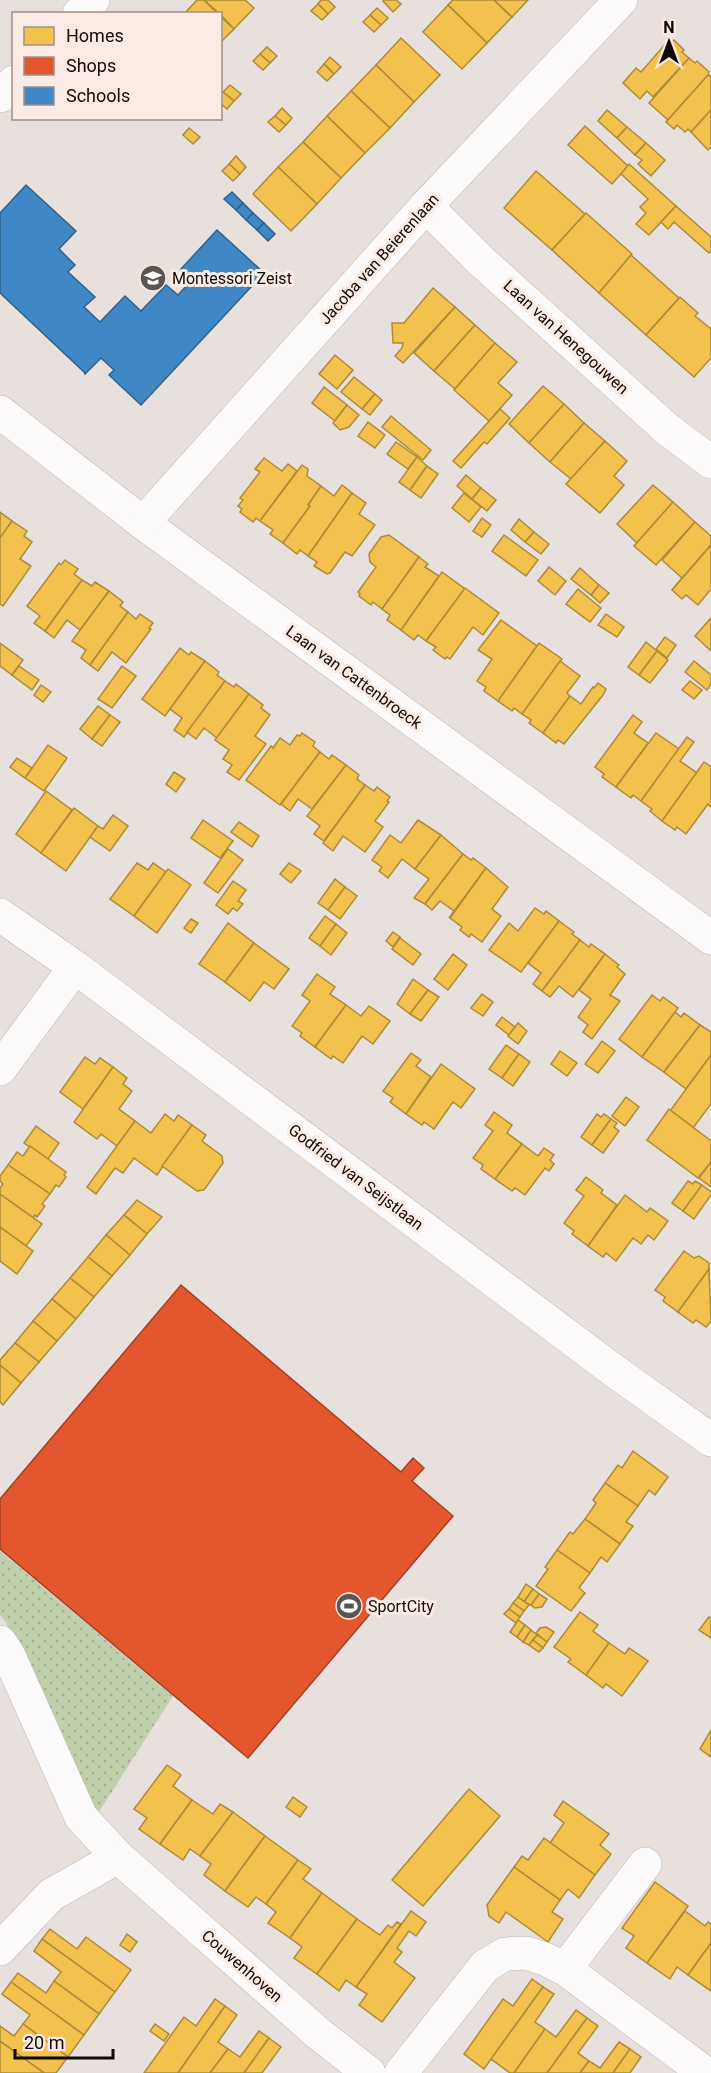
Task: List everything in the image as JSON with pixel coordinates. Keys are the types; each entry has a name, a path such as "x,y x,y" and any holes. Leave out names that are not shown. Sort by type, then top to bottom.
{"street":[{"path":"82,12 93,0"},
{"name":"Jacoba van Beierenlaan","path":"143,523 426,206 621,0"},
{"path":"0,96 12,84"},
{"name":"Laan van Henegouwen","path":"426,206 479,259 667,429 711,462"},
{"name":"Laan van Cattenbroeck","path":"0,412 143,523 711,938"},
{"name":"Godfried van Seijstlaan","path":"0,915 75,968 613,1370 711,1440"},
{"path":"0,1069 75,968"},
{"name":"Couwenhoven","path":"0,1642 9,1656 81,1817 118,1857 319,2034 369,2073"},
{"path":"0,1949 51,1895 118,1857"},
{"path":"566,1969 645,1864"},
{"path":"401,2073 485,1966 505,1954 526,1953 566,1969 705,2073"}],"green space":[{"path":"0,1551 173,1696 97,1815 39,1687 0,1615"}],"building: Homes":[{"path":"197,0 204,0 216,12 186,12"},
{"path":"204,0 245,0 254,8 234,29 222,16 222,12 218,12"},
{"path":"321,0 328,0 335,7 328,14 318,4"},
{"path":"384,0 396,0 401,4 393,12"},
{"path":"453,0 494,0 512,17 487,43 448,5"},
{"path":"494,0 528,0 512,17"},
{"path":"318,4 328,14 322,20 311,11"},
{"path":"448,5 487,43 462,69 423,32"},
{"path":"377,8 388,18 381,25 370,15"},
{"path":"370,15 381,25 374,32 363,22"},
{"path":"222,18 234,29 222,41"},
{"path":"401,38 440,75 414,102 376,65"},
{"path":"669,40 672,42 674,40 689,58 653,97 647,91 640,99 623,83 636,68 641,72"},
{"path":"267,47 277,56 270,63 260,54"},
{"path":"260,54 270,63 263,70 253,61"},
{"path":"330,57 341,67 334,74 324,64"},
{"path":"689,58 695,63 697,61 709,72 708,75 668,120 649,103"},
{"path":"324,64 334,74 327,81 317,72"},
{"path":"376,65 414,102 390,128 351,91"},
{"path":"708,75 711,75 711,110 691,132 688,129 685,132 677,125 674,129 666,122"},
{"path":"230,85 241,94 234,101 223,92"},
{"path":"351,91 390,128 365,153 327,116"},
{"path":"222,93 234,101 227,109 222,105"},
{"path":"282,108 292,118 286,125 275,116"},
{"path":"607,110 627,127 617,138 598,121"},
{"path":"711,110 711,147 708,150 691,132"},
{"path":"275,116 286,125 279,132 268,122"},
{"path":"327,116 365,153 341,178 303,142"},
{"path":"585,126 628,166 612,184 568,145"},
{"path":"627,127 646,143 635,155 617,138"},
{"path":"189,128 200,137 193,144 183,135"},
{"path":"303,142 341,178 317,204 278,167"},
{"path":"646,143 665,160 651,176 638,164 642,160 635,155"},
{"path":"236,156 246,167 240,174 229,164"},
{"path":"229,164 240,174 233,181 222,171"},
{"path":"629,164 676,206 649,235 636,224 646,213 640,207 648,199 621,174"},
{"path":"278,167 317,204 291,231 253,194"},
{"path":"536,171 585,214 552,250 504,208"},
{"path":"676,206 711,237 709,253 674,222 668,229 661,222"},
{"path":"586,213 632,254 599,293 552,250"},
{"path":"631,255 679,298 646,335 599,293"},
{"path":"433,288 455,307 403,363 395,356 403,343 393,343 392,323 404,323"},
{"path":"680,297 698,313 695,316 711,329 711,358 694,377 646,335"},
{"path":"455,307 475,325 434,371 414,353"},
{"path":"475,325 495,343 455,389 434,371"},
{"path":"495,343 517,362 498,383 512,395 489,421 454,390"},
{"path":"335,355 353,370 337,389 319,374"},
{"path":"354,377 375,394 362,409 341,392"},
{"path":"543,386 564,404 529,443 509,424"},
{"path":"324,387 347,405 335,421 312,403"},
{"path":"375,394 382,400 370,415 362,409"},
{"path":"564,404 584,423 550,462 529,443"},
{"path":"347,405 359,415 349,427 340,430 333,423"},
{"path":"500,409 510,418 461,468 453,461"},
{"path":"391,416 431,450 423,460 382,427"},
{"path":"368,422 385,435 375,448 358,436"},
{"path":"584,423 605,441 571,479 550,462"},
{"path":"605,441 627,461 614,476 624,485 600,513 566,484"},
{"path":"396,442 417,457 408,469 387,454"},
{"path":"417,457 427,466 410,490 399,482"},
{"path":"264,458 282,471 288,464 297,471 260,521 256,518 253,522 240,512 242,509 238,506 243,500 240,498 260,472 255,469"},
{"path":"302,465 308,469 307,476 321,486 308,505 310,506 283,543 270,534 273,530 260,521"},
{"path":"427,466 438,474 421,498 410,490"},
{"path":"466,475 481,488 472,499 457,486"},
{"path":"342,485 352,493 308,556 300,550 297,554 283,543 310,506 308,505 321,486 334,496"},
{"path":"653,485 673,502 637,543 617,524"},
{"path":"481,488 496,500 487,511 472,499"},
{"path":"352,493 366,503 359,514 375,525 352,556 345,552 327,574 314,566 317,562 308,556"},
{"path":"464,493 481,507 469,522 452,508"},
{"path":"673,502 695,522 656,565 634,546"},
{"path":"0,512 12,521 0,538"},
{"path":"482,518 491,525 482,537 473,531"},
{"path":"519,519 534,532 525,542 511,530"},
{"path":"12,521 27,531 24,536 32,542 20,559 31,566 3,606 0,604 0,538"},
{"path":"695,522 711,536 711,545 672,590 682,578 662,560"},
{"path":"534,532 549,544 541,554 525,542"},
{"path":"389,535 419,557 382,609 373,602 371,605 359,596 358,592 376,567 370,562 369,554 381,537"},
{"path":"504,535 538,560 526,576 492,551"},
{"path":"711,545 711,589 698,605 686,595 682,599 672,590"},
{"path":"419,557 428,564 425,567 439,576 401,630 387,620 390,615 382,609"},
{"path":"65,560 78,569 74,574 82,580 45,631 34,623 40,616 27,606 59,563 61,565"},
{"path":"549,567 566,581 555,595 538,581"},
{"path":"580,568 599,585 591,595 571,579"},
{"path":"442,572 465,589 426,641 418,635 414,640 401,630"},
{"path":"82,580 92,586 95,582 109,591 80,630 67,620 54,638 45,631"},
{"path":"599,585 609,593 600,603 591,595"},
{"path":"465,588 499,613 483,635 473,627 450,659 447,657 445,659 433,650 436,647 426,641"},
{"path":"578,589 601,608 590,622 566,604"},
{"path":"109,591 123,602 120,606 128,612 90,665 81,658 86,650 72,641"},
{"path":"128,612 136,619 140,614 153,623 149,628 151,629 126,663 112,652 98,671 90,665"},
{"path":"606,614 624,627 617,637 598,625"},
{"path":"711,618 711,651 695,636"},
{"path":"501,620 537,646 498,701 484,691 486,687 477,681 492,659 478,650"},
{"path":"665,637 676,645 667,658 656,649"},
{"path":"646,642 657,651 639,675 628,667"},
{"path":"0,643 23,660 12,675 0,666"},
{"path":"539,643 562,659 522,714 514,708 512,711 498,701"},
{"path":"180,648 189,655 191,652 205,661 165,716 142,699"},
{"path":"657,651 668,660 650,683 639,675"},
{"path":"205,661 219,672 217,675 225,681 184,737 174,730 182,718 170,709"},
{"path":"560,661 580,676 567,693 570,696 543,733 529,723 531,720 522,714"},
{"path":"694,661 711,675 711,684 707,690 685,672"},
{"path":"19,666 39,680 32,690 12,675"},
{"path":"122,666 136,676 112,708 98,699"},
{"path":"225,681 234,687 236,684 249,694 217,738 204,728 196,739 187,732"},
{"path":"690,681 702,690 694,699 682,690"},
{"path":"598,683 606,689 603,695 564,744 558,740 556,743 543,733 570,696 581,704"},
{"path":"41,685 51,692 43,702 34,695"},
{"path":"249,694 263,705 261,708 270,715 255,736 266,744 239,780 227,772 232,765 223,759 229,750 215,740"},
{"path":"98,706 110,715 92,739 80,729"},
{"path":"110,715 120,722 102,746 92,739"},
{"path":"633,715 642,722 634,733 648,743 616,787 602,777 604,774 595,767"},
{"path":"302,733 315,742 313,746 320,752 280,805 246,780 271,746 273,748 280,738 290,745 297,735 300,736"},
{"path":"656,733 679,749 641,801 633,795 631,798 616,787"},
{"path":"687,737 694,742 680,761 697,773 662,821 641,801"},
{"path":"48,745 67,758 44,791 25,778"},
{"path":"320,752 329,759 332,755 346,765 312,809 298,799 290,811 281,804"},
{"path":"17,758 32,768 25,778 10,767"},
{"path":"704,762 711,767 711,807 708,804 686,834 677,827 675,830 662,821"},
{"path":"346,765 359,775 357,779 365,785 324,841 314,834 320,826 307,816"},
{"path":"174,772 185,779 176,792 166,784"},
{"path":"365,785 374,791 377,787 390,797 387,801 389,802 375,821 383,827 365,852 343,836 333,851 323,843"},
{"path":"46,791 72,810 41,853 16,834"},
{"path":"74,808 98,826 66,871 41,853"},
{"path":"113,815 128,826 110,851 90,837 98,826 103,829"},
{"path":"203,820 233,841 220,858 191,838"},
{"path":"418,820 441,835 415,869 402,859 388,878 379,871 382,867 372,860 390,835 401,843"},
{"path":"239,822 259,836 252,847 231,832"},
{"path":"441,835 463,854 425,904 414,898 429,879 415,869"},
{"path":"228,849 243,860 218,893 204,883"},
{"path":"463,854 486,868 449,918 454,911 440,901 432,910 425,904"},
{"path":"137,863 148,870 153,863 166,872 134,916 110,899"},
{"path":"289,863 301,871 291,883 280,874"},
{"path":"486,868 508,887 492,909 501,916 482,942 471,934 469,937 460,930 462,927 450,918"},
{"path":"168,869 191,885 157,933 134,916"},
{"path":"335,879 345,887 328,910 318,903"},
{"path":"233,881 246,890 238,901 243,904 237,911 233,908 228,914 216,905"},
{"path":"345,887 357,896 340,919 328,910"},
{"path":"535,908 544,914 546,911 559,921 521,972 489,950 509,923 518,931"},
{"path":"325,916 336,924 320,946 309,938"},
{"path":"191,919 198,923 191,933 184,928"},
{"path":"559,921 574,932 572,934 580,940 542,991 533,984 541,973 528,963"},
{"path":"228,923 254,943 225,982 199,964"},
{"path":"336,924 347,933 331,955 320,946"},
{"path":"393,932 400,937 393,947 386,941"},
{"path":"400,938 421,954 413,965 392,949"},
{"path":"580,940 589,947 591,944 605,954 573,997 559,986 550,997 542,991"},
{"path":"254,943 289,969 274,989 264,982 250,1001 225,982"},
{"path":"453,954 467,965 448,990 434,979"},
{"path":"605,954 619,965 617,967 625,974 610,995 620,1001 592,1039 583,1032 588,1025 578,1017 591,999 579,990"},
{"path":"317,974 335,987 330,994 346,1005 315,1047 300,1036 302,1033 292,1026 310,1001 302,995"},
{"path":"413,979 428,990 410,1014 397,1004"},
{"path":"428,990 439,997 421,1021 410,1014"},
{"path":"482,994 493,1002 483,1016 471,1008"},
{"path":"652,995 660,1001 663,997 678,1008 642,1057 619,1039"},
{"path":"346,1005 361,1016 369,1006 390,1021 373,1044 362,1036 343,1063 333,1056 331,1059 315,1047"},
{"path":"675,1012 681,1017 684,1013 700,1025 664,1072 642,1057"},
{"path":"502,1017 515,1027 509,1035 496,1025"},
{"path":"518,1023 527,1031 518,1044 508,1036"},
{"path":"700,1025 711,1032 711,1055 686,1089 664,1072"},
{"path":"602,1041 615,1051 598,1073 585,1064"},
{"path":"506,1045 519,1054 502,1078 489,1069"},
{"path":"560,1051 577,1063 567,1076 551,1064"},
{"path":"411,1053 421,1060 416,1066 431,1077 406,1114 390,1102 393,1098 383,1091"},
{"path":"519,1054 530,1062 513,1086 502,1078"},
{"path":"711,1055 711,1104 693,1128 670,1111"},
{"path":"85,1057 95,1064 100,1058 113,1067 83,1109 60,1092"},
{"path":"441,1064 475,1089 461,1108 453,1102 434,1129 424,1122 422,1125 406,1114"},
{"path":"113,1067 127,1078 123,1084 132,1091 119,1109 135,1121 117,1146 101,1134 97,1139 74,1122"},
{"path":"626,1097 639,1107 625,1126 612,1116"},
{"path":"669,1109 711,1141 711,1162 698,1178 647,1140"},
{"path":"494,1112 512,1125 507,1133 522,1144 495,1179 481,1169 483,1165 473,1158 493,1131 485,1125"},
{"path":"165,1114 174,1121 178,1115 192,1125 157,1175 134,1158 123,1173 115,1168 96,1194 87,1187 135,1121 151,1133"},
{"path":"597,1114 601,1117 604,1114 611,1119 592,1145 581,1137"},
{"path":"611,1119 617,1123 614,1127 619,1131 603,1153 592,1145"},
{"path":"192,1125 206,1135 202,1141 222,1156 223,1163 204,1190 197,1191 162,1166"},
{"path":"36,1126 59,1143 48,1159 24,1143"},
{"path":"522,1144 538,1156 544,1148 554,1155 550,1160 554,1164 549,1171 545,1168 525,1195 515,1188 512,1191 495,1179"},
{"path":"30,1146 66,1172 64,1175 66,1177 59,1187 56,1185 50,1194 8,1165 17,1152 23,1156"},
{"path":"711,1162 711,1187 699,1178"},
{"path":"8,1165 50,1194 42,1204 45,1206 37,1217 35,1215 33,1218 0,1194 3,1184 0,1176"},
{"path":"586,1177 603,1190 601,1193 617,1205 588,1246 572,1234 574,1231 564,1223 584,1196 576,1190"},
{"path":"688,1181 693,1184 695,1181 702,1185 683,1211 672,1203"},
{"path":"702,1185 711,1192 711,1195 694,1219 683,1211"},
{"path":"0,1194 42,1224 26,1246 0,1227"},
{"path":"625,1195 647,1212 650,1208 668,1221 654,1240 648,1235 641,1244 633,1238 616,1261 606,1253 603,1257 588,1246"},
{"path":"137,1200 162,1217 147,1234 124,1215"},
{"path":"124,1215 147,1234 130,1255 106,1235"},
{"path":"0,1227 33,1251 17,1274 0,1261"},
{"path":"106,1235 130,1255 112,1276 88,1257"},
{"path":"684,1251 694,1258 699,1256 709,1263 709,1269 678,1312 663,1301 665,1297 655,1290"},
{"path":"88,1257 112,1276 94,1297 70,1278"},
{"path":"709,1269 711,1321 706,1327 696,1320 693,1323 678,1312"},
{"path":"70,1278 94,1297 76,1319 52,1299"},
{"path":"52,1299 76,1319 57,1341 33,1321"},
{"path":"33,1321 57,1341 39,1362 15,1343"},
{"path":"15,1343 39,1362 21,1383 0,1365 0,1360"},
{"path":"0,1365 21,1383 3,1405 0,1402"},
{"path":"633,1451 668,1477 655,1495 649,1490 638,1506 605,1483 618,1465 622,1468"},
{"path":"605,1483 638,1506 626,1522 633,1526 620,1544 585,1519 596,1503 593,1500"},
{"path":"585,1519 620,1544 607,1562 601,1557 590,1573 557,1550 570,1532 573,1534"},
{"path":"557,1550 590,1573 579,1588 585,1593 571,1611 536,1586"},
{"path":"526,1584 533,1589 524,1602 518,1597"},
{"path":"533,1589 539,1594 531,1605 524,1602"},
{"path":"539,1594 547,1599 542,1607 535,1608 531,1605"},
{"path":"518,1597 529,1605 524,1611 513,1603"},
{"path":"513,1603 524,1611 520,1617 509,1609"},
{"path":"509,1609 520,1617 516,1623 504,1614"},
{"path":"580,1612 598,1625 593,1631 609,1643 586,1675 568,1662 571,1659 554,1647"},
{"path":"709,1617 711,1618 711,1638 699,1630"},
{"path":"518,1620 525,1625 517,1637 510,1632"},
{"path":"525,1625 531,1630 523,1642 517,1637"},
{"path":"546,1627 554,1632 547,1642 536,1633 540,1628"},
{"path":"531,1630 537,1635 529,1645 523,1642"},
{"path":"537,1635 547,1642 543,1648 533,1640"},
{"path":"533,1640 543,1648 539,1652 529,1645"},
{"path":"609,1643 625,1654 629,1648 648,1661 622,1696 606,1684 603,1688 586,1675"},
{"path":"711,1730 711,1757 700,1749"},
{"path":"167,1765 181,1775 173,1786 192,1800 160,1844 139,1829 147,1818 134,1809"},
{"path":"469,1789 500,1816 423,1906 392,1880"},
{"path":"293,1797 307,1807 300,1817 286,1807"},
{"path":"192,1800 213,1814 220,1804 233,1812 200,1856 190,1849 183,1860 160,1844"},
{"path":"563,1801 609,1834 600,1845 611,1854 595,1875 550,1843 564,1823 554,1815"},
{"path":"233,1812 265,1836 225,1891 204,1875 211,1864 200,1856"},
{"path":"265,1836 298,1860 266,1904 256,1897 248,1907 225,1891"},
{"path":"544,1838 595,1875 579,1898 568,1889 560,1900 514,1867 522,1856 528,1860"},
{"path":"298,1860 311,1869 303,1879 322,1893 290,1938 268,1923 276,1912 266,1904"},
{"path":"514,1867 560,1900 552,1912 563,1919 548,1942 506,1912 499,1923 489,1916 487,1905"},
{"path":"655,1882 688,1906 647,1963 626,1948 634,1936 622,1928"},
{"path":"322,1893 357,1919 317,1974 294,1958 302,1947 290,1938"},
{"path":"411,1911 426,1922 416,1936 409,1931 397,1948 402,1952 394,1962 415,1978 382,2022 359,2005 367,1994 356,1987"},
{"path":"685,1911 705,1926 708,1922 711,1924 711,1943 688,1975 677,1967 670,1979 647,1963"},
{"path":"357,1919 380,1935 388,1925 392,1928 397,1922 401,1924 356,1987 346,1980 339,1991 317,1974"},
{"path":"50,1929 77,1949 86,1937 131,1970 115,1992 42,1939"},
{"path":"127,1934 137,1942 130,1952 120,1945"},
{"path":"42,1939 115,1992 99,2014 54,1981 61,1972 34,1951"},
{"path":"711,1943 711,1991 688,1975"},
{"path":"18,1973 46,1993 54,1981 99,2014 84,2035 11,1982"},
{"path":"532,1979 543,1987 484,2069 464,2054 503,1999 513,2006"},
{"path":"11,1982 84,2035 68,2057 23,2024 30,2015 2,1994"},
{"path":"543,1987 554,1994 535,2022 545,2029 514,2073 510,2073 491,2059"},
{"path":"215,1999 225,2006 178,2073 144,2073 184,2017 196,2026"},
{"path":"225,2006 237,2015 218,2042 228,2049 210,2073 178,2073"},
{"path":"576,2010 587,2018 547,2073 514,2073 545,2029 556,2037"},
{"path":"587,2018 598,2026 578,2053 589,2061 580,2073 547,2073"},
{"path":"23,2024 68,2057 56,2073 44,2073 0,2041 0,2026 14,2036"},
{"path":"155,2024 169,2034 164,2041 150,2031"},
{"path":"259,2031 269,2038 244,2073 210,2073 228,2049 240,2057"},
{"path":"269,2038 281,2047 262,2073 244,2073"},
{"path":"0,2041 44,2073 0,2073"},
{"path":"619,2042 630,2049 613,2073 580,2073 589,2061 600,2068"},
{"path":"630,2049 641,2057 630,2073 613,2073"}],"building: Shops":[{"path":"181,1285 401,1472 413,1458 424,1468 412,1481 453,1516 248,1758 0,1549 0,1499"}],"building: Schools":[{"path":"26,185 76,231 59,249 75,265 68,272 95,297 84,307 100,322 125,296 141,311 166,285 178,295 192,280 181,269 217,230 264,273 141,405 109,375 114,370 101,358 85,374 0,293 0,213"},
{"path":"232,192 243,203 236,210 224,199"},
{"path":"243,203 253,213 246,220 236,210"},
{"path":"253,213 264,223 257,230 246,220"},
{"path":"264,223 275,234 268,241 257,230"}],"place":[{"name":"Montessori Zeist","path":"153,278"},
{"name":"SportCity","path":"349,1606"}]}
